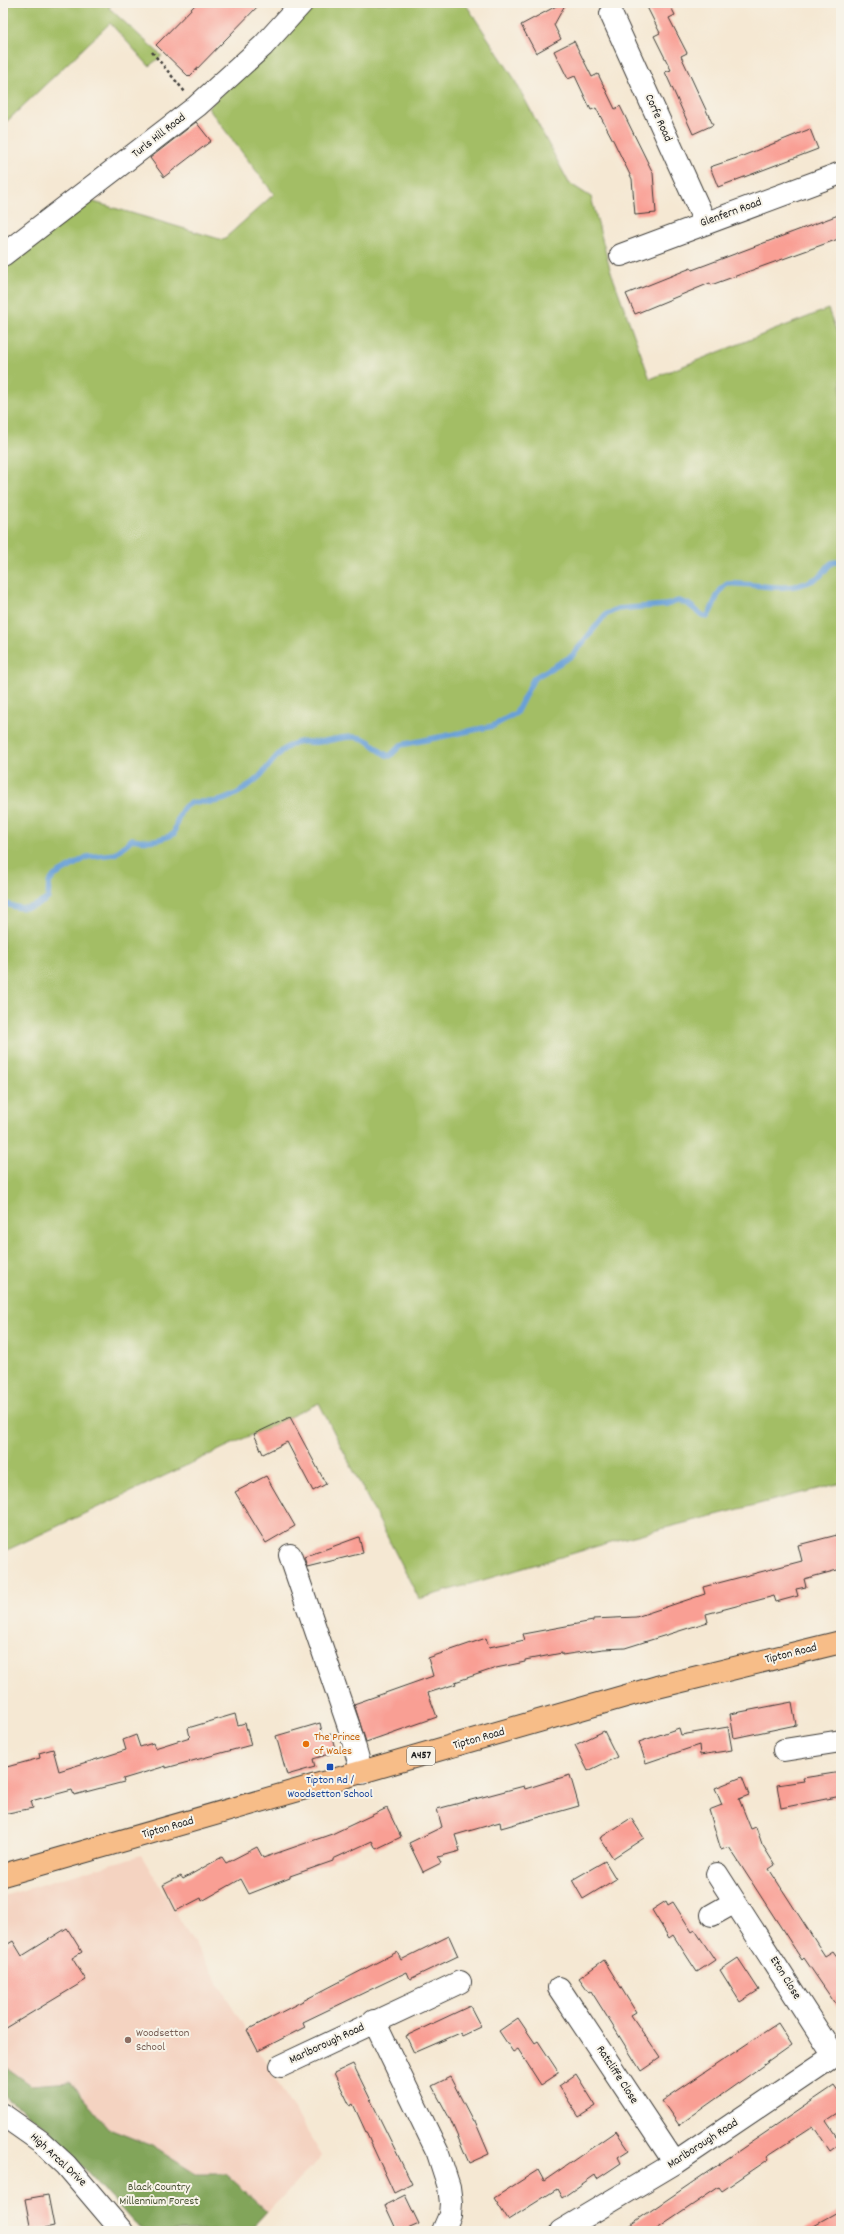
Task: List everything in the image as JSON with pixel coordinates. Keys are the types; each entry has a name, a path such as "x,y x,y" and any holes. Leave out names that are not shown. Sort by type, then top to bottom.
{"main road":[{"name":"Tipton Road","path":"3,1875 657,1687 841,1642"}],"street":[{"name":"Turls Hill Road","path":"3,255 197,106 263,46 302,3"},
{"name":"Corfe Road","path":"611,14 705,222"},
{"name":"Glenfern Road","path":"621,255 705,222 841,173"},
{"path":"290,1555 349,1727 362,1773"},
{"path":"784,1750 841,1741"},
{"name":"Eton Close","path":"717,1874 734,1902 838,2054"},
{"path":"712,1915 734,1902"},
{"name":"Marlborough Road","path":"280,2066 460,1982"},
{"name":"Ratcliffe Close","path":"559,1988 675,2163"},
{"name":"Marlborough Road","path":"374,2021 438,2154 449,2187 450,2215 443,2231"},
{"name":"Marlborough Road","path":"561,2231 675,2163 838,2054"},
{"name":"High Arcal Drive","path":"3,2115 40,2141 66,2165 122,2231"}],"path":[{"path":"152,52 197,106"}],"shaded area":[{"name":"Woodsetton School","path":"141,1855 322,2156 249,2231 148,2231 135,2224 50,2131 3,2095 3,1896"}],"green space":[{"path":"3,3 112,3 109,8 162,56 149,66 110,23 3,125"},
{"path":"308,3 465,3 512,75 569,183 591,197 610,269 650,379 828,309 841,343 841,1483 618,1540 419,1599 319,1403 3,1552 3,263 87,200 223,240 274,194 208,108"},
{"name":"Black Country Millennium Forest","path":"3,2065 31,2085 70,2082 109,2129 152,2146 196,2174 226,2174 267,2211 249,2231 148,2231 135,2224 50,2131 3,2095"}],"building":[{"path":"197,3 261,3 189,77 156,45"},
{"path":"562,3 566,3 554,25 561,39 536,53 521,25"},
{"path":"645,3 669,3 675,15 669,18 687,53 681,56 713,125 693,134 665,72 671,70 654,36 660,33"},
{"path":"574,41 592,77 598,74 615,109 620,106 653,173 656,213 635,215 632,179 614,142 596,108 591,110 575,76 568,79 554,51"},
{"path":"196,122 211,141 164,177 150,158"},
{"path":"810,129 818,149 718,187 710,167 740,157"},
{"path":"841,214 841,238 711,285 710,283 635,314 626,294 691,268 692,270"},
{"path":"290,1417 326,1484 313,1491 287,1442 263,1454 254,1434"},
{"path":"266,1476 295,1526 266,1543 235,1492"},
{"path":"841,1534 841,1569 804,1579 806,1587 796,1589 798,1596 776,1602 774,1596 706,1614 708,1622 625,1648 603,1649 562,1655 562,1653 525,1660 525,1662 496,1668 455,1682 456,1684 428,1693 437,1717 366,1742 354,1704 433,1676 428,1658 486,1638 489,1647 525,1640 523,1634 593,1621 593,1619 636,1617 705,1594 703,1587 802,1561 798,1545"},
{"path":"359,1537 363,1553 307,1567 304,1557"},
{"path":"792,1702 796,1725 734,1738 730,1714"},
{"path":"235,1714 238,1725 245,1723 251,1745 166,1768 166,1766 123,1779 124,1782 74,1795 72,1790 31,1801 33,1808 3,1814 3,1768 40,1758 39,1753 53,1749 59,1771 126,1750 123,1740 136,1735 140,1747 153,1743 155,1748 190,1737 188,1728"},
{"name":"The Prince of Wales","path":"320,1723 323,1736 331,1734 336,1752 313,1759 315,1767 287,1775 276,1736"},
{"path":"728,1727 732,1750 700,1755 699,1745 646,1763 639,1742 679,1728 681,1735"},
{"path":"604,1731 617,1757 588,1771 575,1745"},
{"path":"841,1772 841,1796 781,1808 777,1785 804,1781 803,1778"},
{"path":"570,1775 579,1806 501,1828 500,1822 455,1835 460,1851 438,1857 441,1863 423,1872 409,1843 442,1827 437,1809 524,1786 525,1789"},
{"path":"742,1777 749,1795 739,1799 751,1829 756,1827 762,1844 775,1865 769,1869 825,1956 833,1951 841,1962 841,2012 804,1958 802,1960 729,1847 721,1850 709,1810 722,1805 715,1788"},
{"path":"387,1808 401,1837 376,1849 372,1841 333,1859 333,1861 290,1876 290,1878 249,1894 241,1879 202,1901 201,1898 176,1911 163,1885 181,1876 183,1879 222,1857 226,1863 257,1847 263,1858 332,1834"},
{"path":"631,1818 644,1838 613,1858 600,1838"},
{"path":"605,1861 616,1879 583,1899 572,1880"},
{"path":"666,1901 668,1905 673,1902 692,1932 695,1930 715,1960 697,1972 673,1935 669,1938 652,1910"},
{"path":"67,1928 82,1952 72,1958 86,1980 3,2030 3,1947 13,1941 22,1956"},
{"path":"449,1936 458,1956 410,1979 407,1972 303,2022 305,2027 258,2051 247,2030 397,1952 401,1960"},
{"path":"738,1958 759,1990 740,2002 720,1970"},
{"path":"604,1960 636,2012 631,2015 660,2058 641,2071 591,1991 589,1992 579,1978"},
{"path":"470,2006 481,2027 462,2036 460,2033 414,2053 406,2036"},
{"path":"518,2018 535,2043 538,2041 559,2073 541,2085 518,2049 513,2052 499,2031"},
{"path":"778,2023 792,2045 679,2125 662,2101"},
{"path":"353,2064 412,2184 394,2193 353,2104 350,2106 334,2073"},
{"path":"576,2074 596,2106 579,2117 559,2086"},
{"path":"450,2077 473,2121 475,2121 489,2154 469,2163 450,2119 432,2086"},
{"path":"834,2086 841,2096 841,2111 826,2121 841,2143 830,2151 813,2126 767,2156 769,2159 722,2191 719,2187 654,2231 621,2231"},
{"path":"616,2131 629,2150 618,2157 621,2163 597,2179 595,2175 562,2198 557,2189 508,2220 494,2198 538,2170 544,2181"},
{"path":"48,2195 54,2226 31,2231 25,2199"},
{"path":"405,2195 419,2224 403,2231 397,2231 385,2205"},
{"path":"841,2210 841,2231 803,2231"}],"waterway":[{"path":"3,902 20,908 37,905 48,898 49,883 54,876 87,857 115,854 132,839 154,840 174,834 178,818 188,804 221,800 246,788 259,777 282,751 293,744 356,737 368,741 384,754 390,756 401,745 493,726 516,713 534,678 572,656 605,615 617,609 666,605 678,601 688,604 707,617 720,591 727,584 747,584 776,587 796,586 819,577 832,563 841,562"}],"place":[{"name":"The Prince of Wales","path":"306,1744"},
{"name":"Tipton Rd / Woodsetton School","path":"330,1767"},
{"name":"Woodsetton School","path":"128,2040"}]}
